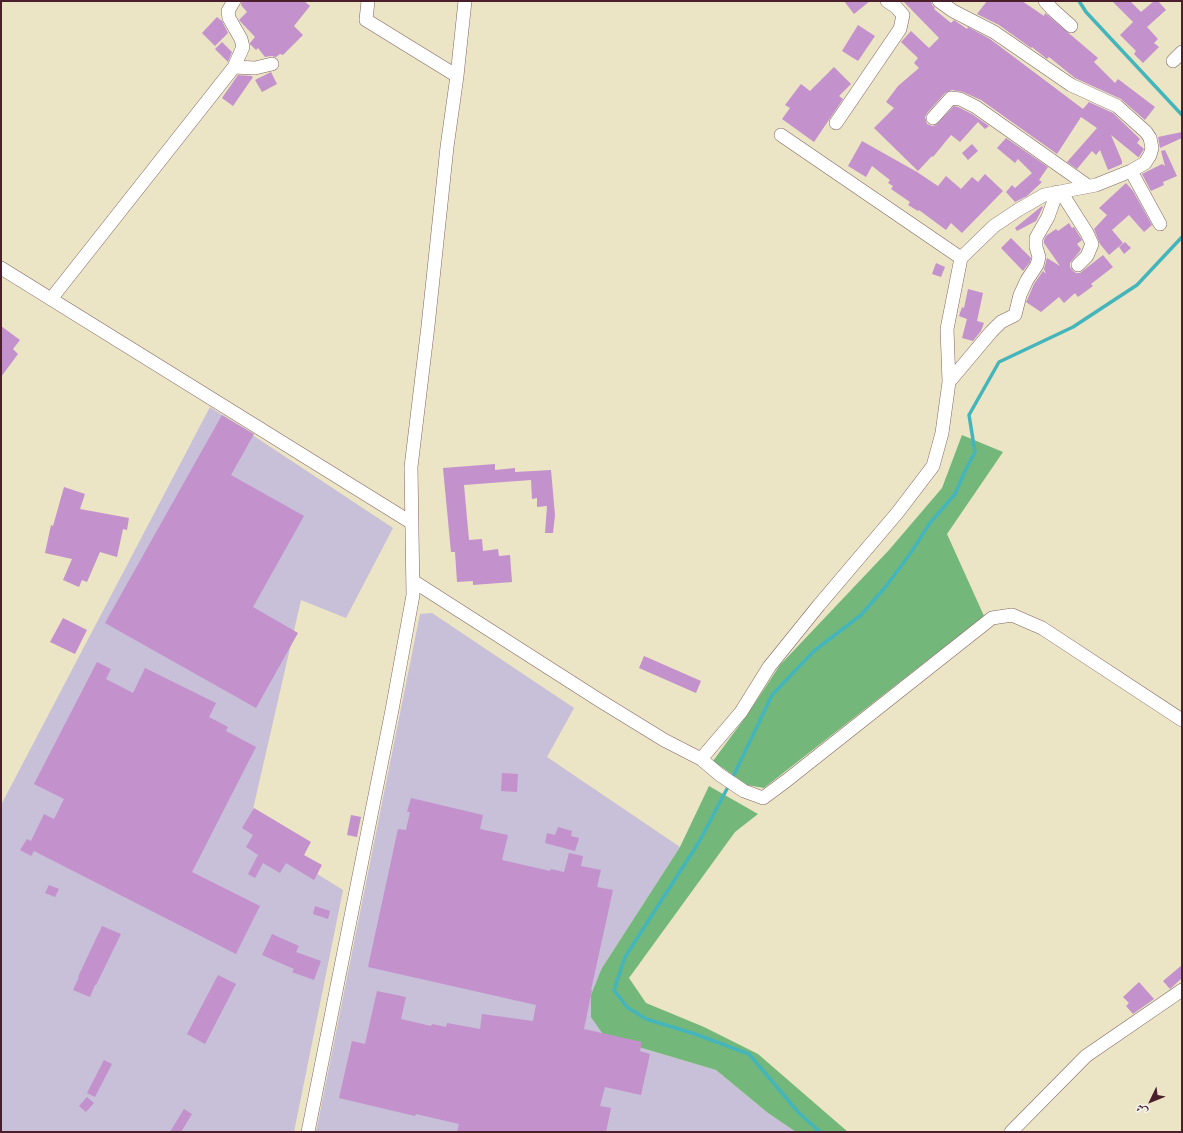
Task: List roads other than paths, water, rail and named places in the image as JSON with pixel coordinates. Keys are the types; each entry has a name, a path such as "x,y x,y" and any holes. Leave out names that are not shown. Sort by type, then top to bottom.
{"street":[{"path":"51,298 234,68 243,47 241,39 229,18 228,11 234,1"},
{"path":"368,1 366,20 457,76"},
{"path":"308,1132 392,710 413,595 411,467 465,1"},
{"path":"836,123 900,30 903,15 896,7 887,1"},
{"path":"701,759 741,712 769,667 819,605 898,512 933,466 942,433 949,382 947,329 961,258 994,226 1044,195 1088,186 1131,171 1145,163 1150,155 1152,148 1150,138 1146,132 1117,106 1072,86 994,32 953,11 939,1"},
{"path":"1045,1 1071,26"},
{"path":"234,68 255,68 272,64"},
{"path":"933,118 951,98 960,99 976,107 1088,186"},
{"path":"780,135 961,258"},
{"path":"1131,171 1160,224"},
{"path":"1059,192 1092,244 1087,256 1078,265"},
{"path":"949,382 991,332 1001,322 1015,315 1020,295 1027,280 1037,265 1039,258 1036,247 1036,238 1048,217 1059,192"},
{"path":"1,268 412,523"},
{"path":"413,581 599,700 664,740 701,759 720,776 744,791 763,798 992,618 1012,614 1042,628 1182,720"},
{"path":"1011,1132 1031,1114 1086,1056 1182,990"}],"waterway":[{"path":"1079,1 1086,12 1182,115"},
{"path":"732,779 772,695 814,651 861,615 887,585 910,554 930,523 955,494 975,452 969,415 999,362 1073,327 1137,285 1182,237"},
{"path":"729,785 699,842 625,957 614,990 627,1007 646,1019 695,1034 749,1054 798,1112 820,1132"}]}
